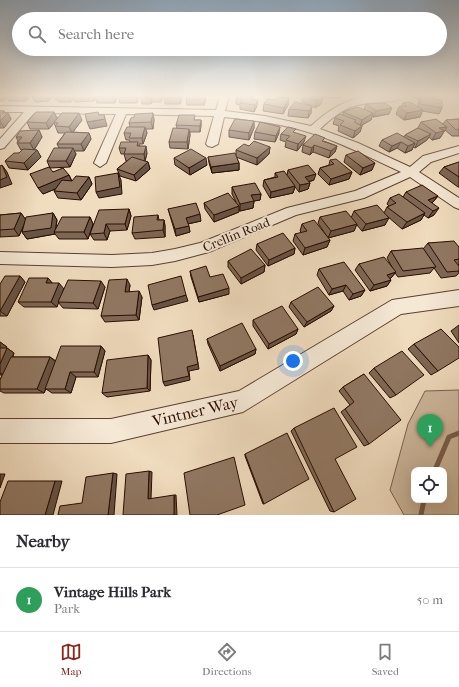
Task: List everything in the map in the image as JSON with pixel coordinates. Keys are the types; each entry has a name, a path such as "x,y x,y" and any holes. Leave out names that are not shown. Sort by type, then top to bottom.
{"street":[{"path":"0,146 22,120"},
{"path":"100,163 118,120"},
{"path":"212,144 218,120"},
{"path":"270,120 313,130 354,145 411,172 459,204"},
{"path":"313,130 324,120"},
{"name":"Crellin Road","path":"0,258 112,261 152,259 175,255 203,248 292,211 359,195 411,172 427,159 459,149"},
{"name":"Vintner Way","path":"0,431 111,431 243,401 398,306 459,298"}],"shaded area":[{"path":"459,390 459,515 404,515 390,490 408,424 425,391"}],"building":[{"path":"29,120 48,120 46,123 27,122"},
{"path":"56,120 74,120 69,127 55,126 58,123 54,122"},
{"path":"87,120 99,120 87,122"},
{"path":"130,120 151,120 151,122 129,123"},
{"path":"177,120 201,120 200,126 176,125"},
{"path":"234,120 254,121 249,133 229,130"},
{"path":"341,120 356,120 354,122 362,126 355,131 340,125 344,121"},
{"path":"437,120 447,127 439,128 444,131 436,133 421,122"},
{"path":"446,120 459,120 459,129 456,130"},
{"path":"260,122 280,127 276,136 255,132"},
{"path":"127,127 145,127 142,138 129,138 131,133 124,133"},
{"path":"288,127 296,129 293,132 306,136 298,144 286,140 290,136 281,134"},
{"path":"173,128 189,129 187,142 169,142"},
{"path":"418,128 431,134 418,141 405,135"},
{"path":"39,130 30,143 17,143 22,137 16,137 20,131"},
{"path":"66,132 89,133 81,144 57,144"},
{"path":"397,133 415,143 408,146 401,142 392,146 382,140"},
{"path":"315,134 325,138 322,141 337,146 331,151 314,145 312,148 303,145"},
{"path":"254,141 270,147 257,158 236,150 244,144 249,146"},
{"path":"121,142 138,142 137,146 146,146 144,154 124,154 126,148 119,148"},
{"path":"54,148 73,148 66,161 47,161"},
{"path":"23,149 37,150 24,163 5,161 14,153 19,153"},
{"path":"191,149 206,158 189,168 174,158"},
{"path":"358,151 375,163 363,168 346,155"},
{"path":"235,153 239,163 211,167 208,157"},
{"path":"132,157 148,162 134,175 117,169"},
{"path":"336,159 352,172 331,179 320,168 334,164 330,160"},
{"path":"459,162 459,177 444,167"},
{"path":"2,165 7,177 0,180 0,166"},
{"path":"308,165 316,174 305,177 310,183 300,185 288,170"},
{"path":"49,167 53,172 63,168 69,175 38,188 30,174"},
{"path":"284,171 295,186 271,192 264,180 278,177 275,173"},
{"path":"118,173 120,187 96,192 95,177"},
{"path":"76,176 89,177 77,193 54,191 62,180 72,181"},
{"path":"255,183 261,194 251,195 254,201 240,204 232,187"},
{"path":"422,185 438,196 428,200 439,208 433,211 406,192"},
{"path":"228,193 239,206 214,215 204,203"},
{"path":"399,194 425,213 407,222 387,207 396,203 390,198"},
{"path":"196,203 200,214 186,218 189,226 175,229 168,209"},
{"path":"377,205 389,218 366,224 354,211"},
{"path":"129,209 125,224 106,224 104,233 90,234 99,210"},
{"path":"346,211 357,224 331,231 320,217"},
{"path":"21,213 14,229 0,230 0,215"},
{"path":"53,213 51,228 22,232 26,217"},
{"path":"158,215 157,220 164,220 163,230 132,233 134,217"},
{"path":"62,217 90,217 84,232 54,232"},
{"path":"314,220 330,240 305,248 295,234 307,231 302,224"},
{"path":"283,233 295,248 269,260 257,244"},
{"path":"454,241 459,247 459,259 454,260 459,266 459,271 447,272 428,243"},
{"path":"423,248 436,267 403,271 391,251"},
{"path":"251,249 265,265 241,278 228,261"},
{"path":"384,257 396,272 387,275 391,280 374,285 359,264"},
{"path":"344,262 365,290 353,294 346,285 332,289 319,269"},
{"path":"206,266 210,277 223,274 229,288 198,297 190,271"},
{"path":"5,276 20,276 0,311 0,284"},
{"path":"181,276 186,295 152,305 148,285"},
{"path":"29,278 48,278 46,283 59,283 51,302 18,302"},
{"path":"127,279 125,292 139,291 136,315 101,316 109,280"},
{"path":"68,280 101,281 93,303 58,302"},
{"path":"318,287 334,306 307,322 291,302"},
{"path":"282,306 298,329 269,344 253,320"},
{"path":"242,323 256,349 220,366 207,339"},
{"path":"441,329 459,347 459,358 438,371 414,344"},
{"path":"192,330 198,364 187,367 189,376 163,382 158,338"},
{"path":"61,346 101,346 94,372 70,372 65,389 45,389"},
{"path":"0,348 7,348 0,364"},
{"path":"402,351 424,375 396,395 374,368"},
{"path":"148,355 147,388 102,393 107,360"},
{"path":"11,357 50,357 37,389 0,389 0,380"},
{"path":"364,374 401,420 369,444 345,409 354,402 343,387"},
{"path":"334,408 357,447 335,459 356,499 334,512 294,428"},
{"path":"287,433 309,479 264,504 245,454"},
{"path":"234,457 245,505 217,515 190,515 184,473"},
{"path":"149,471 148,499 174,495 174,515 123,515 126,474"},
{"path":"113,473 108,515 58,515 60,506 82,503 86,477"},
{"path":"8,481 55,481 45,515 0,515 0,502"}],"waterway":[{"path":"436,467 449,437 459,433"},
{"path":"421,515 423,503"}],"place":[{"name":"Vintage Hills Park","path":"430,447"}]}
